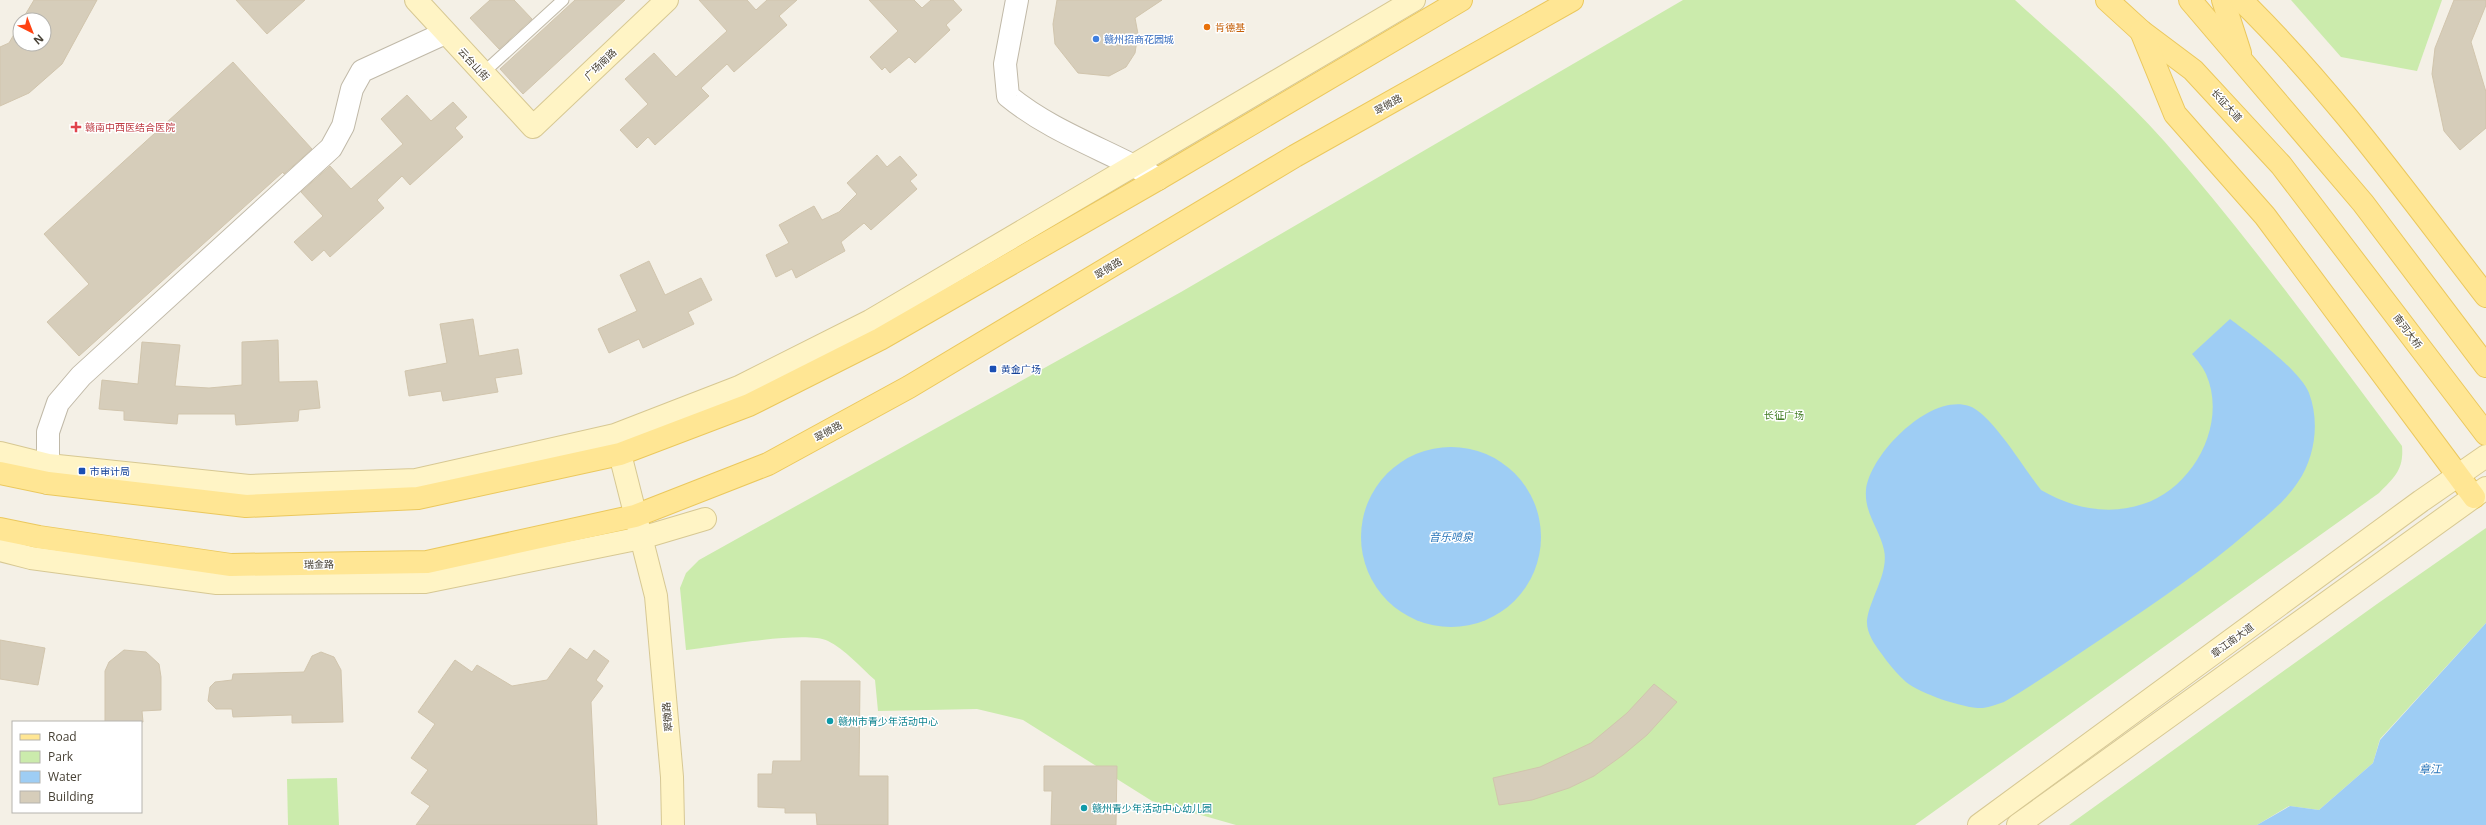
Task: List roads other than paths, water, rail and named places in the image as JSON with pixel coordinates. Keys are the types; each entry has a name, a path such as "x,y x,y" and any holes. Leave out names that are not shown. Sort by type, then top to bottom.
{"main road":[{"path":"0,473 48,474 246,506 418,498 620,454 749,405 880,339 1158,179 1461,0"},
{"name":"翠微路","path":"635,516 768,464 902,391 1295,156 1572,0"},
{"name":"长征大道","path":"2107,0 2141,31 2194,70 2218,94 2281,165 2330,228"},
{"path":"2190,0 2363,203 2486,366"},
{"path":"2223,0 2242,61"},
{"path":"2241,0 2291,52 2359,132 2486,296"},
{"path":"2141,31 2175,114 2218,161 2283,238 2480,492"},
{"name":"南河大桥","path":"2330,228 2486,434"},
{"name":"瑞金路","path":"0,528 39,537 231,565 427,562 635,516"}],"street":[{"name":"云台山街","path":"416,0 533,127"},
{"name":"广场南路","path":"533,127 666,0"},
{"path":"1018,0 1005,64 1008,96 1031,114 1062,133 1133,165 1158,179"},
{"path":"0,453 48,474 249,486 416,480 615,435 739,387 870,321 1414,0"},
{"path":"48,474 48,432 58,403 81,376 331,148 343,126 352,90 362,71 445,32"},
{"name":"翠微路","path":"620,454 656,596 672,777 673,825"},
{"name":"章江南大道","path":"1979,825 2421,501 2486,456"},
{"path":"2018,825 2480,492"},
{"path":"0,550 31,558 217,583 425,582 641,538 705,519"}],"lane":[{"path":"483,73 563,0"}],"water":[{"path":"2230,319 2285,363 2304,384 2309,393 2315,427 2312,450 2304,472 2287,496 2269,514 2232,545 2181,584 2031,686 2004,702 1983,708 1965,706 1932,696 1913,687 1899,676 1871,638 1867,624 1869,612 1882,576 1885,559 1882,543 1867,506 1866,490 1870,476 1878,460 1890,444 1920,417 1937,409 1954,404 1969,406 1978,411 1997,430 2041,490 2078,506 2104,510 2130,508 2143,504 2161,496 2177,484 2191,469 2202,452 2209,433 2212,413 2212,393 2205,371 2192,354"},
{"name":"音乐喷泉","path":"1442,447 1460,447 1485,454 1501,462 1515,473 1526,487 1534,503 1541,528 1541,546 1534,571 1526,587 1515,601 1501,612 1477,623 1460,627 1442,627 1425,623 1401,612 1381,594 1376,587 1365,563 1361,546 1361,528 1365,511 1376,487 1394,467 1401,462 1425,451"},
{"name":"章江","path":"2486,623 2486,825 2257,825 2290,806 2319,810 2373,763 2380,740"}],"place":[{"name":"肯德基","path":"1207,27"},
{"name":"赣州招商花园城","path":"1096,39"},
{"name":"赣南中西医结合医院","path":"76,127"},
{"name":"黄金广场","path":"993,369"},
{"name":"市审计局","path":"82,471"},
{"name":"赣州市青少年活动中心","path":"830,721"},
{"name":"赣州青少年活动中心幼儿园","path":"1084,808"}],"park label":[{"name":"长征广场","path":"1784,415"}]}
